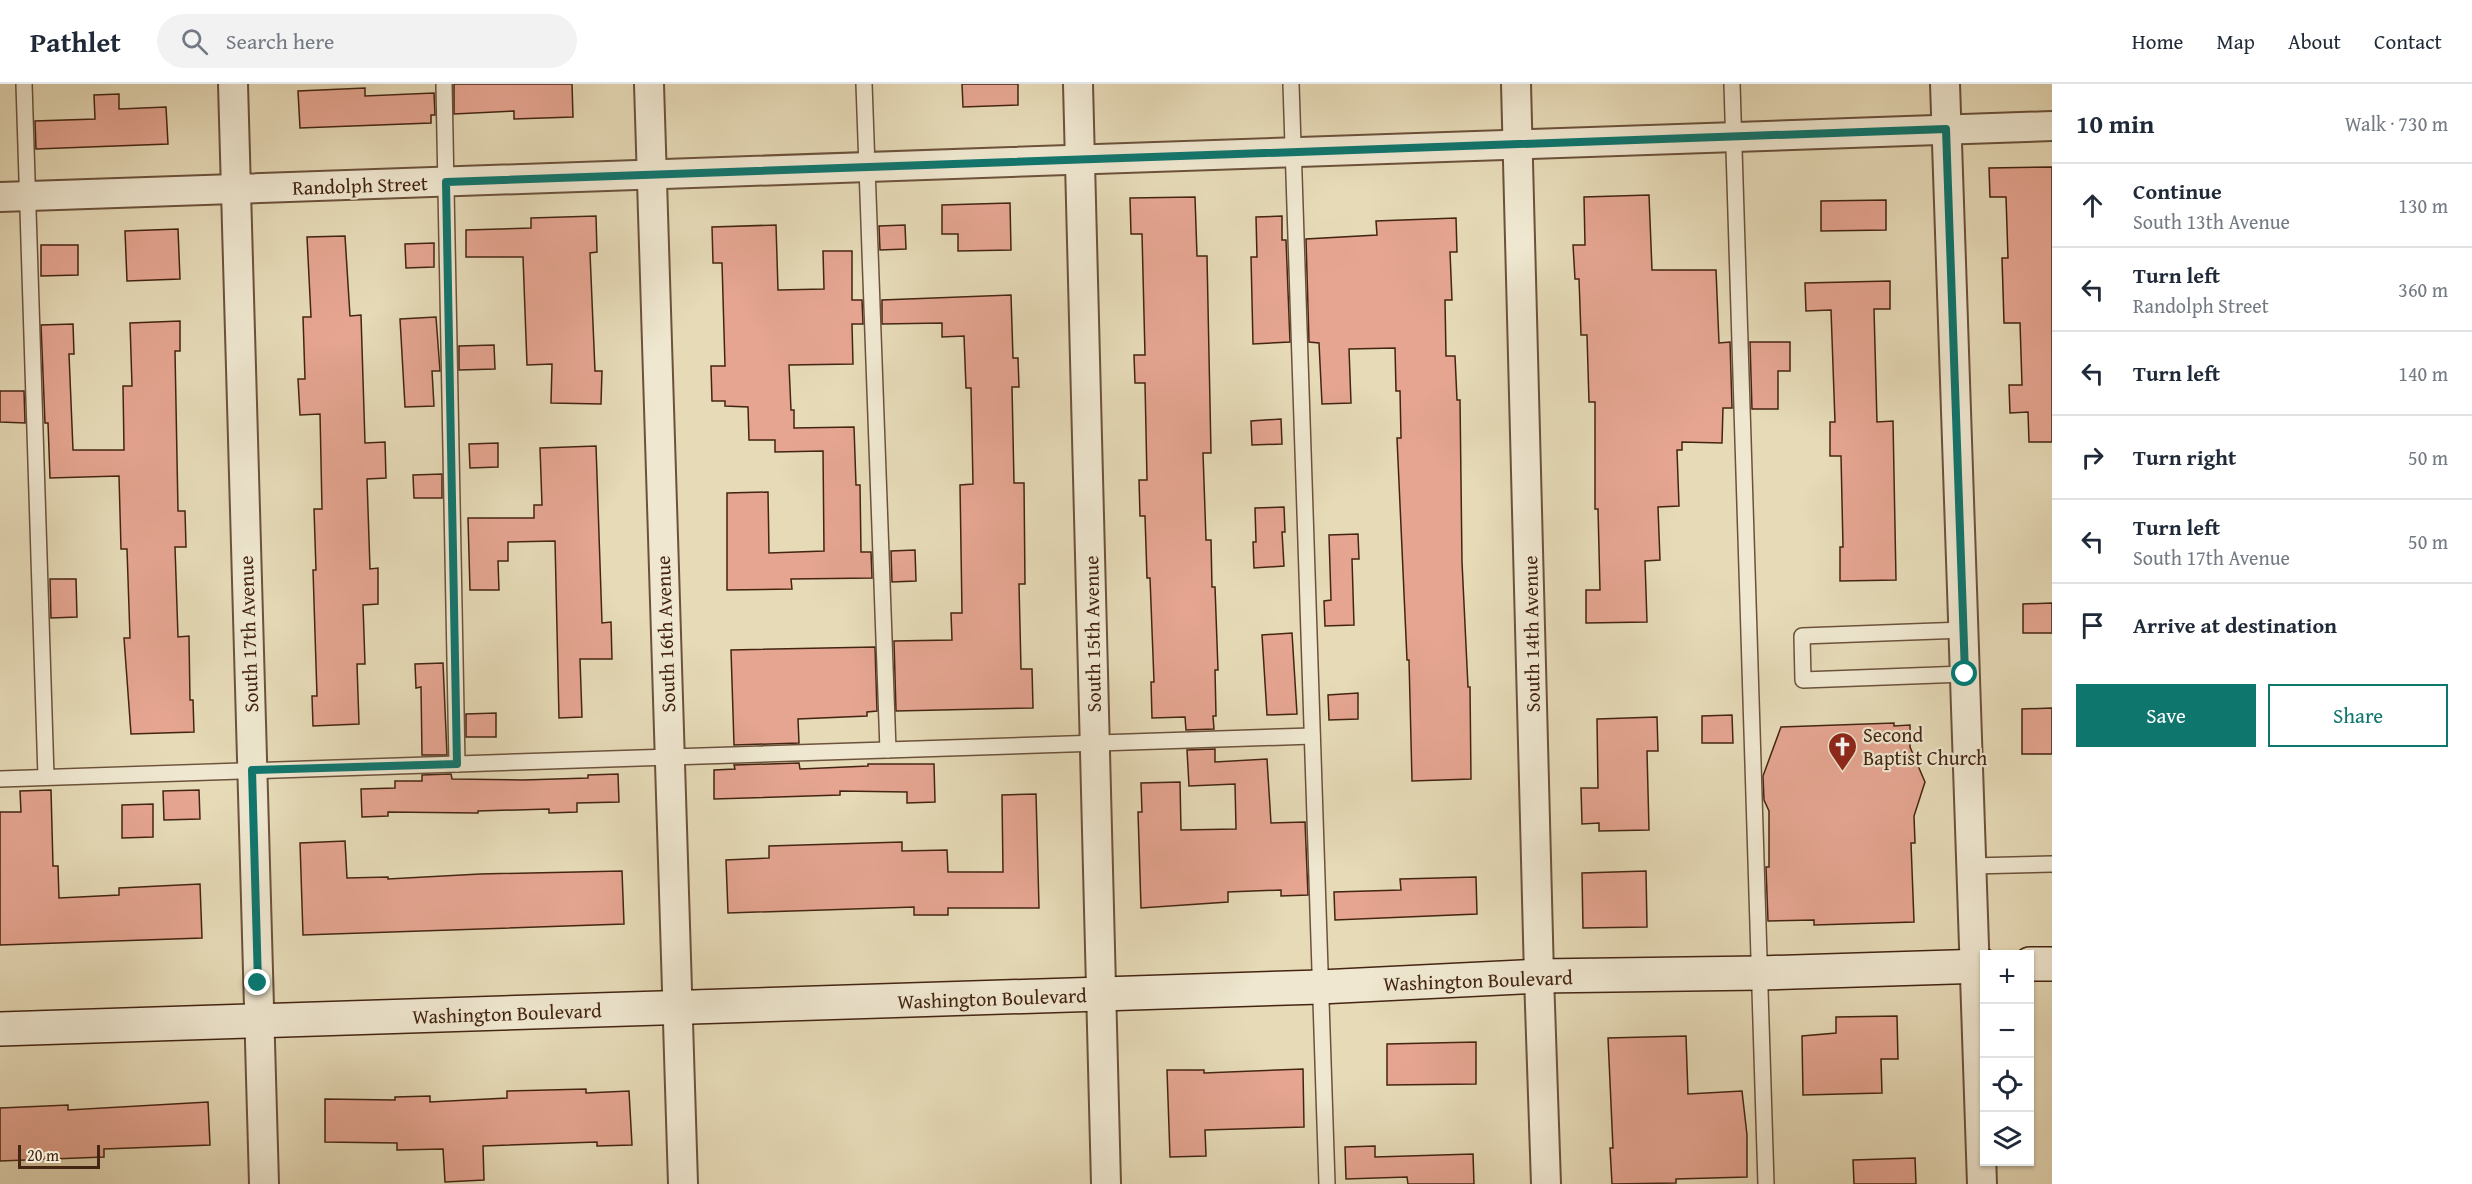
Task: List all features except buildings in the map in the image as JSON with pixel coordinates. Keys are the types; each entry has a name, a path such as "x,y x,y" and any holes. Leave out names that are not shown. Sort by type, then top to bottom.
{"street":[{"name":"South 17th Avenue","path":"232,84 264,1184"},
{"name":"South 16th Avenue","path":"649,84 683,1184"},
{"name":"South 15th Avenue","path":"1078,84 1106,1184"},
{"name":"South 14th Avenue","path":"1516,84 1546,1184"},
{"path":"1945,84 1971,866 1980,966"},
{"name":"Randolph Street","path":"14,197 2052,126"},
{"path":"2034,964 2052,964"},
{"name":"Washington Boulevard","path":"0,1029 1320,987 1539,976 1760,973 1980,966"},
{"path":"1980,1004 1982,1184"}],"lane":[{"path":"24,84 14,197 46,777"},
{"path":"444,84 457,764"},
{"path":"864,84 888,750"},
{"path":"1291,84 1327,1184"},
{"path":"1732,84 1766,1184"},
{"path":"1964,630 1802,636 1803,680 1965,674"},
{"path":"0,779 1312,736"},
{"path":"1971,866 2052,864"}],"place":[{"name":"Second Baptist Church","path":"1842,772"}],"route":[{"path":"258,983 252,770 457,764 446,182 1946,129 1965,674"}]}
